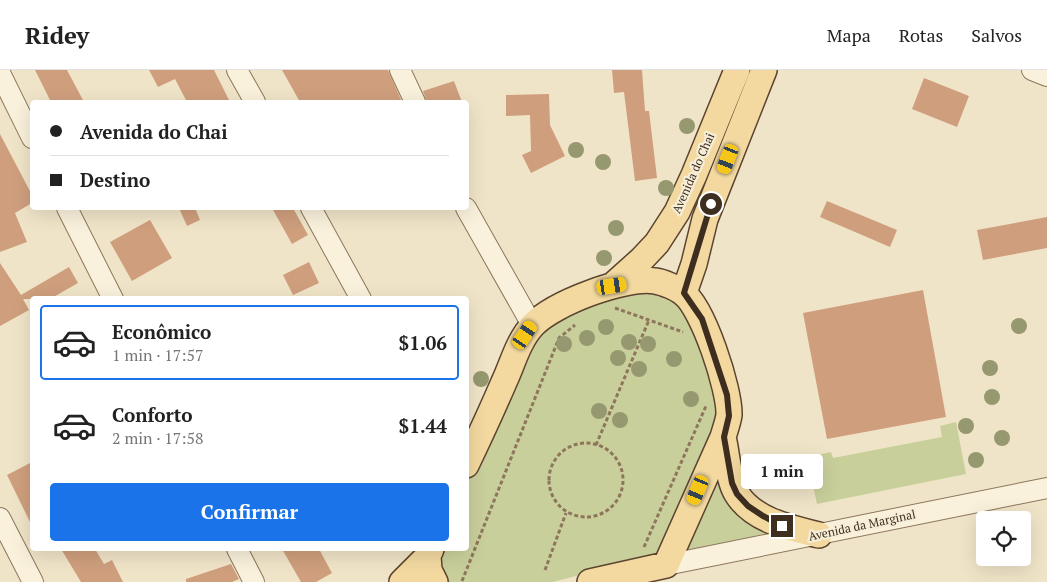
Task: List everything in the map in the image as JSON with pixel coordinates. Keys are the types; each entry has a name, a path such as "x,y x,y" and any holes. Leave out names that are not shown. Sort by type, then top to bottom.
{"main road":[{"name":"Avenida do Chai","path":"611,296 657,243 677,212 694,176 737,70"},
{"path":"666,565 724,437 729,416 727,395 702,319 684,293 694,264 705,219 764,70"},
{"name":"Avenida do Chai","path":"469,459 505,381 519,345 532,326 542,316 592,291 611,296 655,281 684,293"},
{"path":"724,437 732,483 737,494 748,506 782,526 819,535"},
{"path":"402,582 430,552"},
{"path":"430,552 429,570 435,582"},
{"name":"Avenida da Marginal","path":"590,582 666,565"}],"street":[{"path":"237,70 254,100"},
{"path":"400,70 414,100"},
{"path":"1032,70 1047,76"},
{"path":"0,73 30,134"},
{"path":"68,210 111,296"},
{"path":"312,210 359,296"},
{"path":"467,210 532,326"},
{"name":"Avenida da Marginal","path":"666,565 1047,488"},
{"path":"2,528 33,582"},
{"path":"238,551 254,582"}],"path":[{"path":"611,296 650,320 684,332"},
{"path":"596,445 650,320"},
{"path":"462,581 559,338 580,321"},
{"path":"643,550 709,400"},
{"path":"584,443 608,450 622,470 623,483 620,495 613,506 603,513 591,517 578,517 566,513 557,505 551,495 548,483 549,472 554,460 572,446 584,443"},
{"path":"545,570 566,513"}],"green space":[{"path":"655,288 679,298 698,326 720,400 714,431 657,555 553,582 443,582 435,558 438,551 469,551 469,478 524,348 547,321 591,298"},
{"path":"956,422 966,474 817,504 807,457 831,452 833,458 942,437 940,426"},
{"path":"721,456 727,488 793,534 678,555"}],"building":[{"path":"35,70 67,70 83,100 50,100"},
{"path":"149,70 214,70 229,100 186,100 175,79 158,87"},
{"path":"282,70 388,70 401,100 299,100"},
{"path":"612,70 642,70 645,111 649,111 657,178 635,181 624,92 614,93"},
{"path":"924,78 969,96 957,127 912,109"},
{"path":"454,81 461,100 426,100 423,91"},
{"path":"549,94 550,125 565,156 531,173 522,155 531,151 530,115 506,116 506,95"},
{"path":"0,134 30,191 30,204 15,213 27,242 0,252"},
{"path":"827,201 897,230 890,247 820,217"},
{"path":"180,210 196,210 200,220 187,226"},
{"path":"273,210 294,210 308,235 292,244"},
{"path":"1047,217 1047,248 983,260 977,230"},
{"path":"150,220 172,258 132,281 110,242"},
{"path":"309,262 319,283 293,295 283,275"},
{"path":"0,263 21,295 69,267 78,283 55,296 30,296 30,299 23,299 29,310 0,326"},
{"path":"923,290 946,417 827,439 803,313"},
{"path":"30,463 30,522 7,475"},
{"path":"62,551 96,551 104,564 112,560 123,582 81,582"},
{"path":"283,551 320,551 332,573 316,582 301,582"},
{"path":"231,564 239,579 232,582 186,582 186,579"}],"route":[{"path":"711,204 684,293 702,319 727,395 729,416 724,437 732,483 737,494 748,506 782,526"}]}
